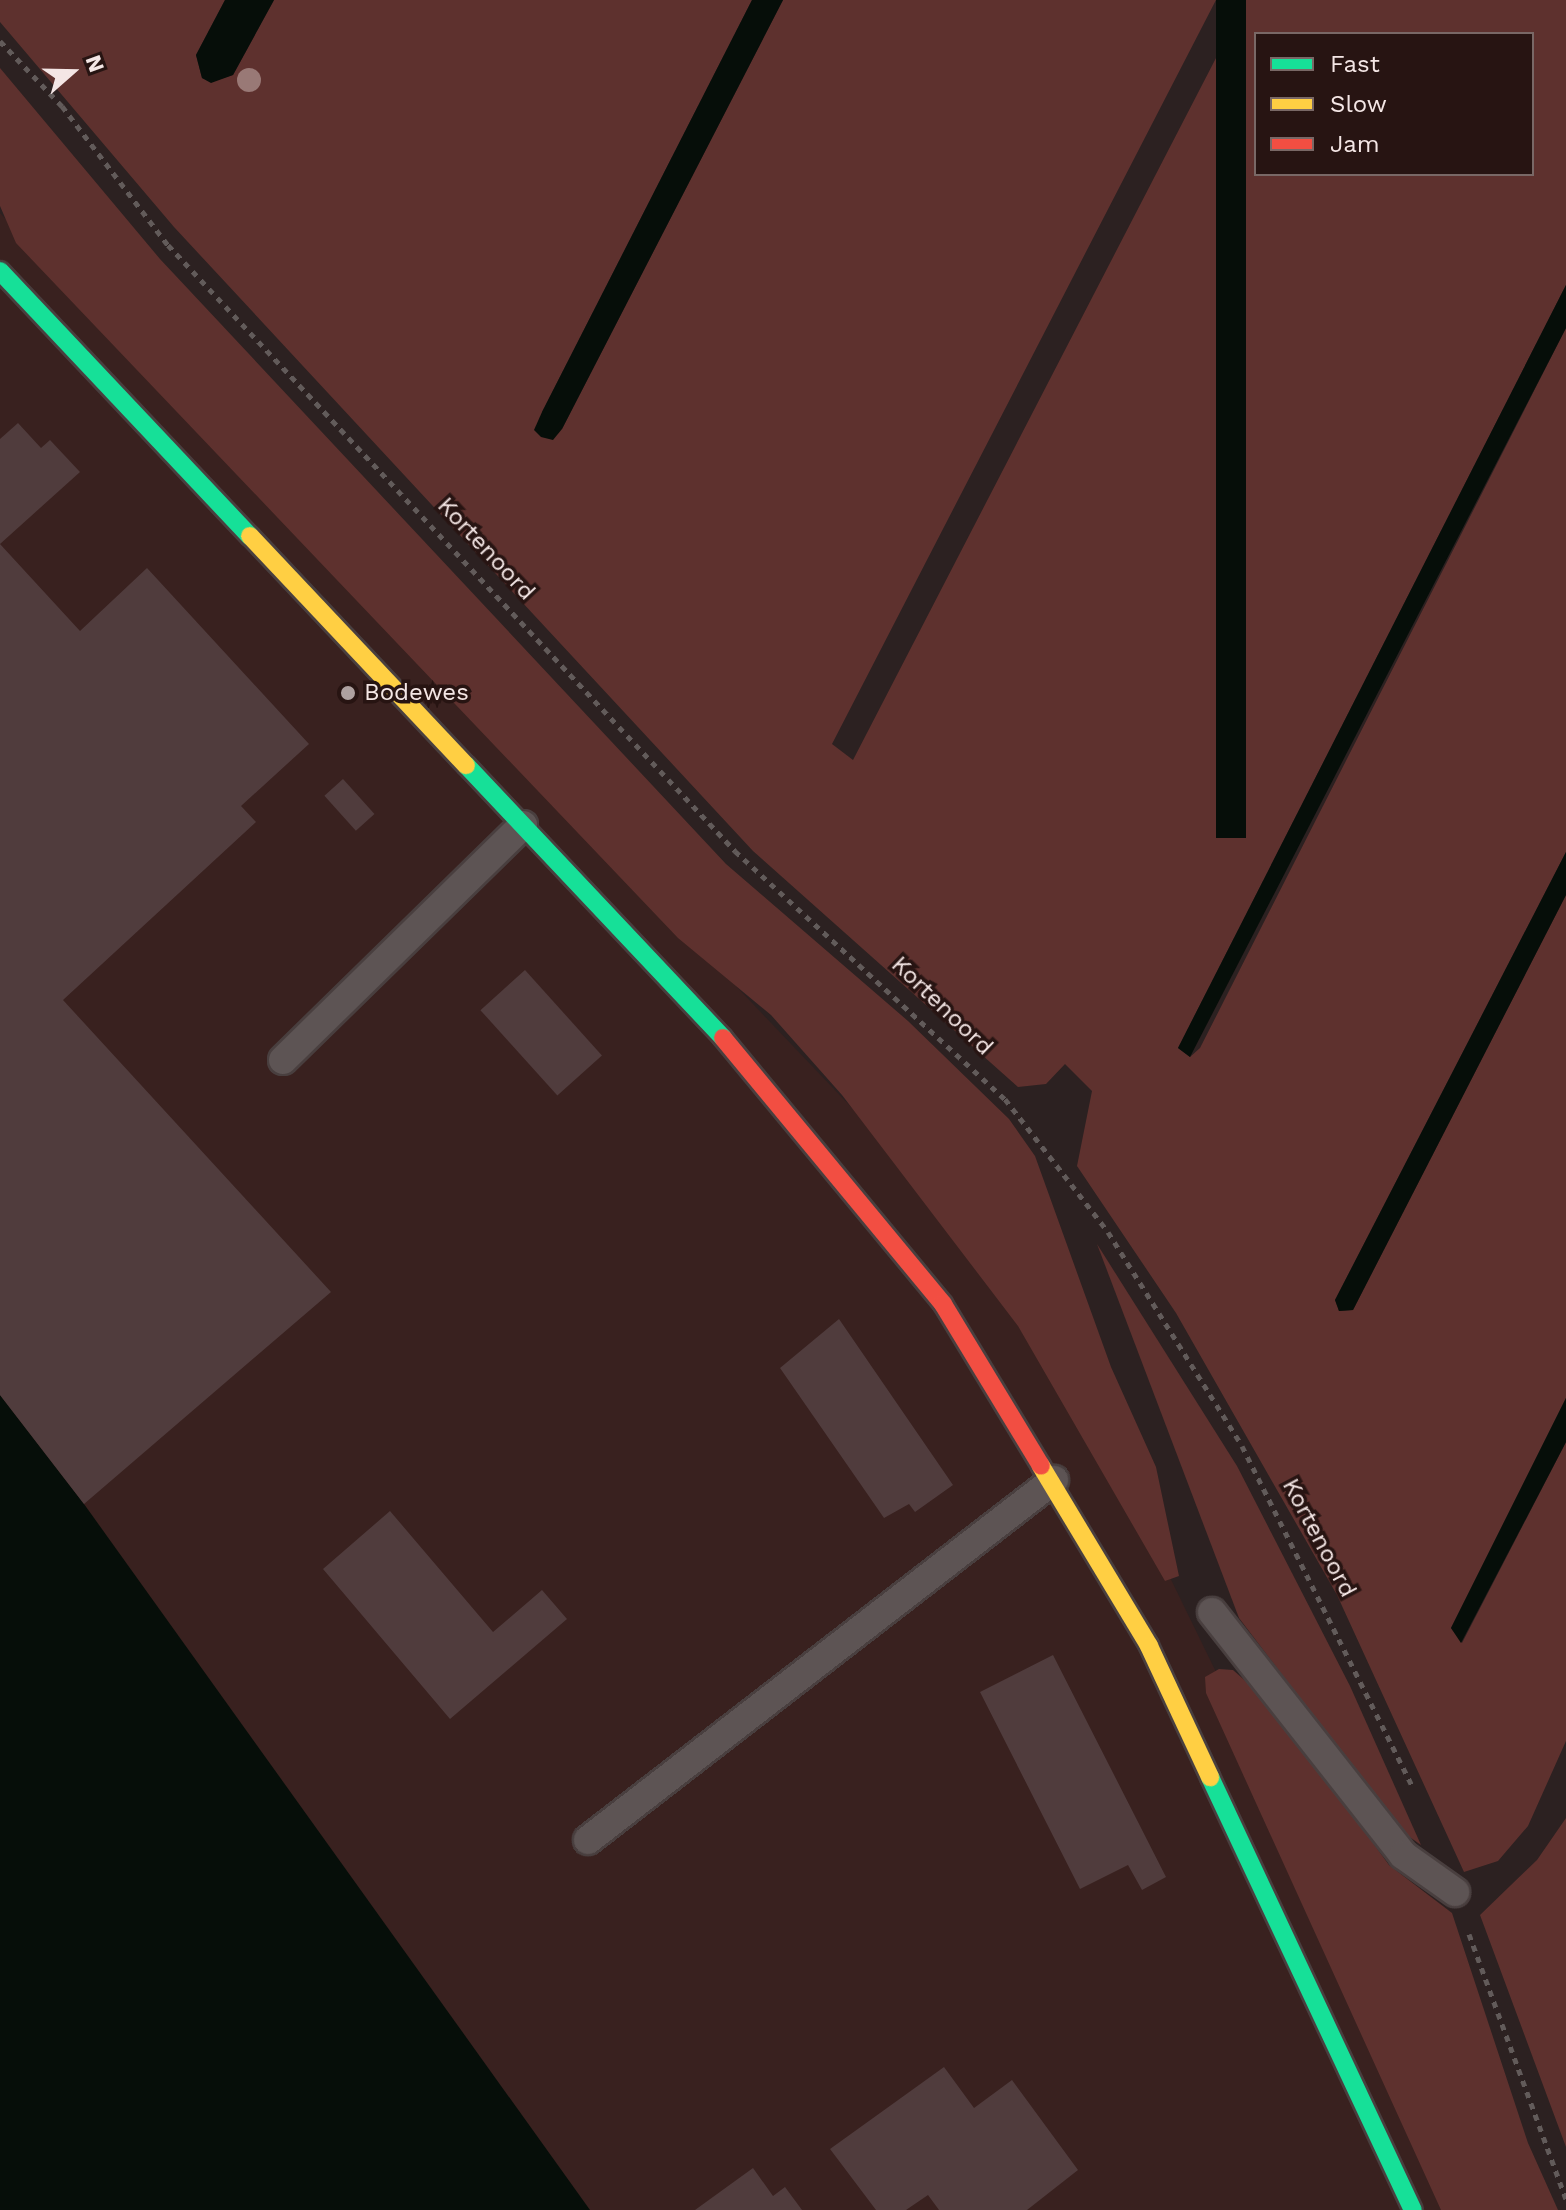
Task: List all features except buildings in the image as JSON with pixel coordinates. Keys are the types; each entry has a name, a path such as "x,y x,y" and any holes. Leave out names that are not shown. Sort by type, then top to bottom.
{"street":[{"path":"0,271 523,825 844,1176 943,1304 1054,1480 1149,1646 1413,2210"}],"lane":[{"path":"283,1060 523,825"},
{"path":"588,1840 1054,1480"},
{"path":"1212,1612 1403,1855 1455,1892"}],"path":[{"name":"Kortenoord","path":"0,41 62,106 168,245 735,851 1005,1099 1108,1232 1242,1446 1417,1798"},
{"path":"1455,1892 1566,2199"}],"shaded area":[{"path":"0,0 225,0 196,55 202,78 211,82 233,75 274,0 752,0 542,412 562,429 783,0 1216,0 832,744 853,760 1246,0 1566,0 1566,285 1178,1048 1190,1057 1200,1048 1566,328 1566,852 1335,1300 1339,1311 1353,1310 1566,895 1566,1398 1451,1628 1462,1643 1566,1442 1566,1741 1528,1826 1498,1861 1464,1872 1337,1595 1176,1313 1077,1166 1092,1091 1065,1064 1046,1084 1018,1087 753,851 174,227 0,22"},
{"path":"225,0 274,0 233,75 211,83 202,78 196,55"},
{"path":"752,0 783,0 562,429 553,440 541,437 534,430 542,412"},
{"path":"1216,0 1246,0 1246,838 1216,838"},
{"path":"0,68 160,259 726,864 908,1021 1009,1119 1035,1156 1111,1367 1156,1467 1179,1576 1165,1581 1018,1326 842,1095 771,1015 678,938 16,243 0,206"},
{"path":"0,213 971,1233 1161,1559 1478,2210 553,2210 0,1465"},
{"path":"1566,285 1566,328 1190,1057 1178,1048"},
{"path":"1566,852 1566,895 1353,1310 1339,1311 1335,1300"},
{"path":"1097,1244 1237,1466 1350,1686 1421,1845 1401,1831 1239,1618"},
{"path":"0,1395 84,1504 590,2210 0,2210"},
{"path":"1566,1398 1566,1442 1461,1643 1451,1628"},
{"path":"1219,1669 1233,1670 1273,1705 1389,1865 1452,1913 1528,2143 1558,2210 1441,2210 1206,1693 1205,1677"},
{"path":"1566,1818 1566,2147 1480,1915 1537,1860"}],"traffic: fast":[{"path":"0,271 250,536"},
{"path":"466,765 723,1038"},
{"path":"1210,1777 1413,2210"}],"traffic: slow":[{"path":"250,536 466,765"},
{"path":"1041,1466 1149,1646 1210,1777"}],"traffic: jam":[{"path":"723,1038 943,1304 1041,1466"}],"place":[{"name":"Bodewes","path":"348,693"}]}
